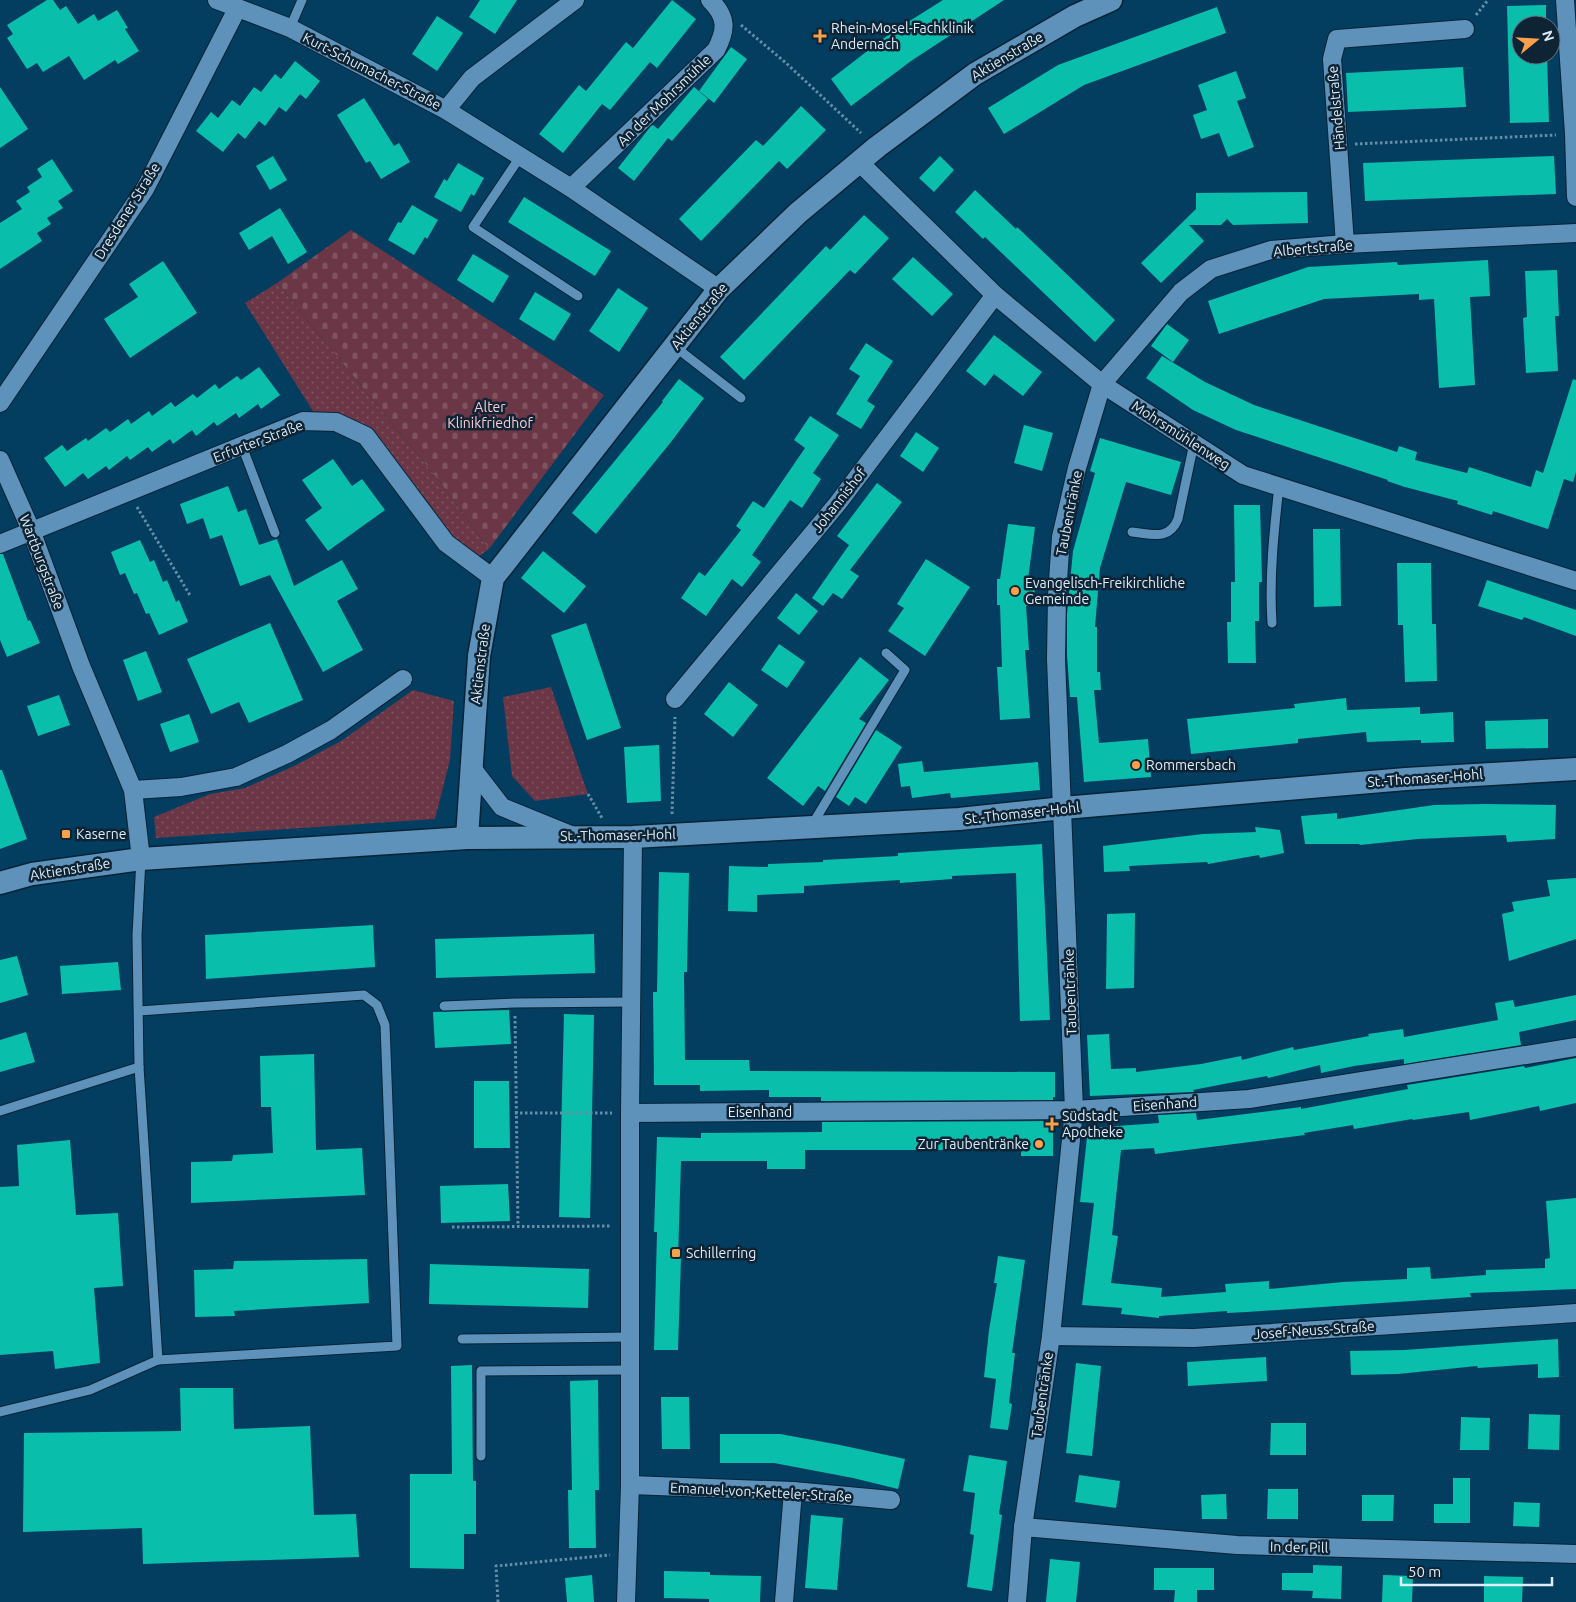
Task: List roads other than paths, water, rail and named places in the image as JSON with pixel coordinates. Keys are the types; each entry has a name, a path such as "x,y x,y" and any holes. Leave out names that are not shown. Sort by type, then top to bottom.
{"street":[{"name":"Kurt-Schumacher-Straße","path":"217,0 290,28 446,110 571,188 719,289"},
{"path":"446,110 472,78 575,0"},
{"name":"Aktienstraße","path":"0,883 32,874 141,859 467,838 479,656 493,578 719,289 798,213 877,147 975,74 1075,16 1111,0"},
{"path":"1565,0 1574,134 1576,197"},
{"name":"An der Mohrsmühle","path":"571,188 716,50 723,37 724,21 715,5"},
{"name":"Dresdener Straße","path":"0,403 145,189 237,9"},
{"name":"Händelstraße","path":"1345,244 1332,59 1337,39 1465,29"},
{"name":"Mohrsmühlenweg","path":"859,162 995,295 1102,384 1243,475 1576,581"},
{"name":"Albertstraße","path":"1102,384 1181,292 1211,268 1271,250 1345,244 1576,233"},
{"name":"Johannishof","path":"675,699 838,503 995,295"},
{"name":"Taubentränke","path":"1017,1602 1023,1527 1051,1336 1074,1110 1056,659 1057,595 1061,537 1077,468 1102,384"},
{"name":"Erfurter Straße","path":"0,544 30,530 303,422 336,422 366,436 446,543 493,578"},
{"name":"Wartburgstraße","path":"0,460 30,530 81,666 134,790"},
{"path":"141,859 134,790 181,787 236,776 287,754 331,730 404,679"},
{"path":"472,768 502,806 574,836"},
{"name":"St.-Thomaser-Hohl","path":"467,838 633,836 959,819 1063,808 1406,779 1576,769"},
{"path":"626,1602 630,1485 630,1113 633,836"},
{"name":"Eisenhand","path":"630,1113 1074,1110 1249,1099 1576,1047"},
{"name":"Josef-Neuss-Straße","path":"1051,1336 1194,1338 1576,1313"},
{"name":"Emanuel-von-Ketteler-Straße","path":"630,1485 793,1491 891,1500"},
{"path":"784,1602 793,1491"},
{"name":"In der Pill","path":"1023,1527 1237,1546 1576,1554"}],"lane":[{"path":"290,28 302,0"},
{"path":"520,157 473,227 578,296"},
{"path":"674,346 741,398"},
{"path":"1132,532 1164,535 1174,528 1178,519 1194,443"},
{"path":"242,446 275,533"},
{"path":"1272,624 1273,543 1279,486"},
{"path":"810,827 905,670 886,653"},
{"path":"141,859 137,935 139,1067 158,1360"},
{"path":"0,1412 90,1390 158,1360 398,1346 385,1025 377,1005 364,995 138,1011"},
{"path":"444,1006 631,1002"},
{"path":"0,1111 139,1067"},
{"path":"462,1339 631,1337"},
{"path":"481,1456 481,1371 631,1370"}],"place":[{"name":"Rhein-Mosel-Fachklinik Andernach","path":"820,36"},
{"name":"Evangelisch-Freikirchliche Gemeinde","path":"1015,591"},
{"name":"Rommersbach","path":"1136,765"},
{"name":"Kaserne","path":"66,834"},
{"name":"Südstadt Apotheke","path":"1052,1124"},
{"name":"Zur Taubentränke","path":"1039,1144"},
{"name":"Schillerring","path":"676,1253"}],"park label":[{"name":"Alter Klinikfriedhof","path":"490,416"}]}
